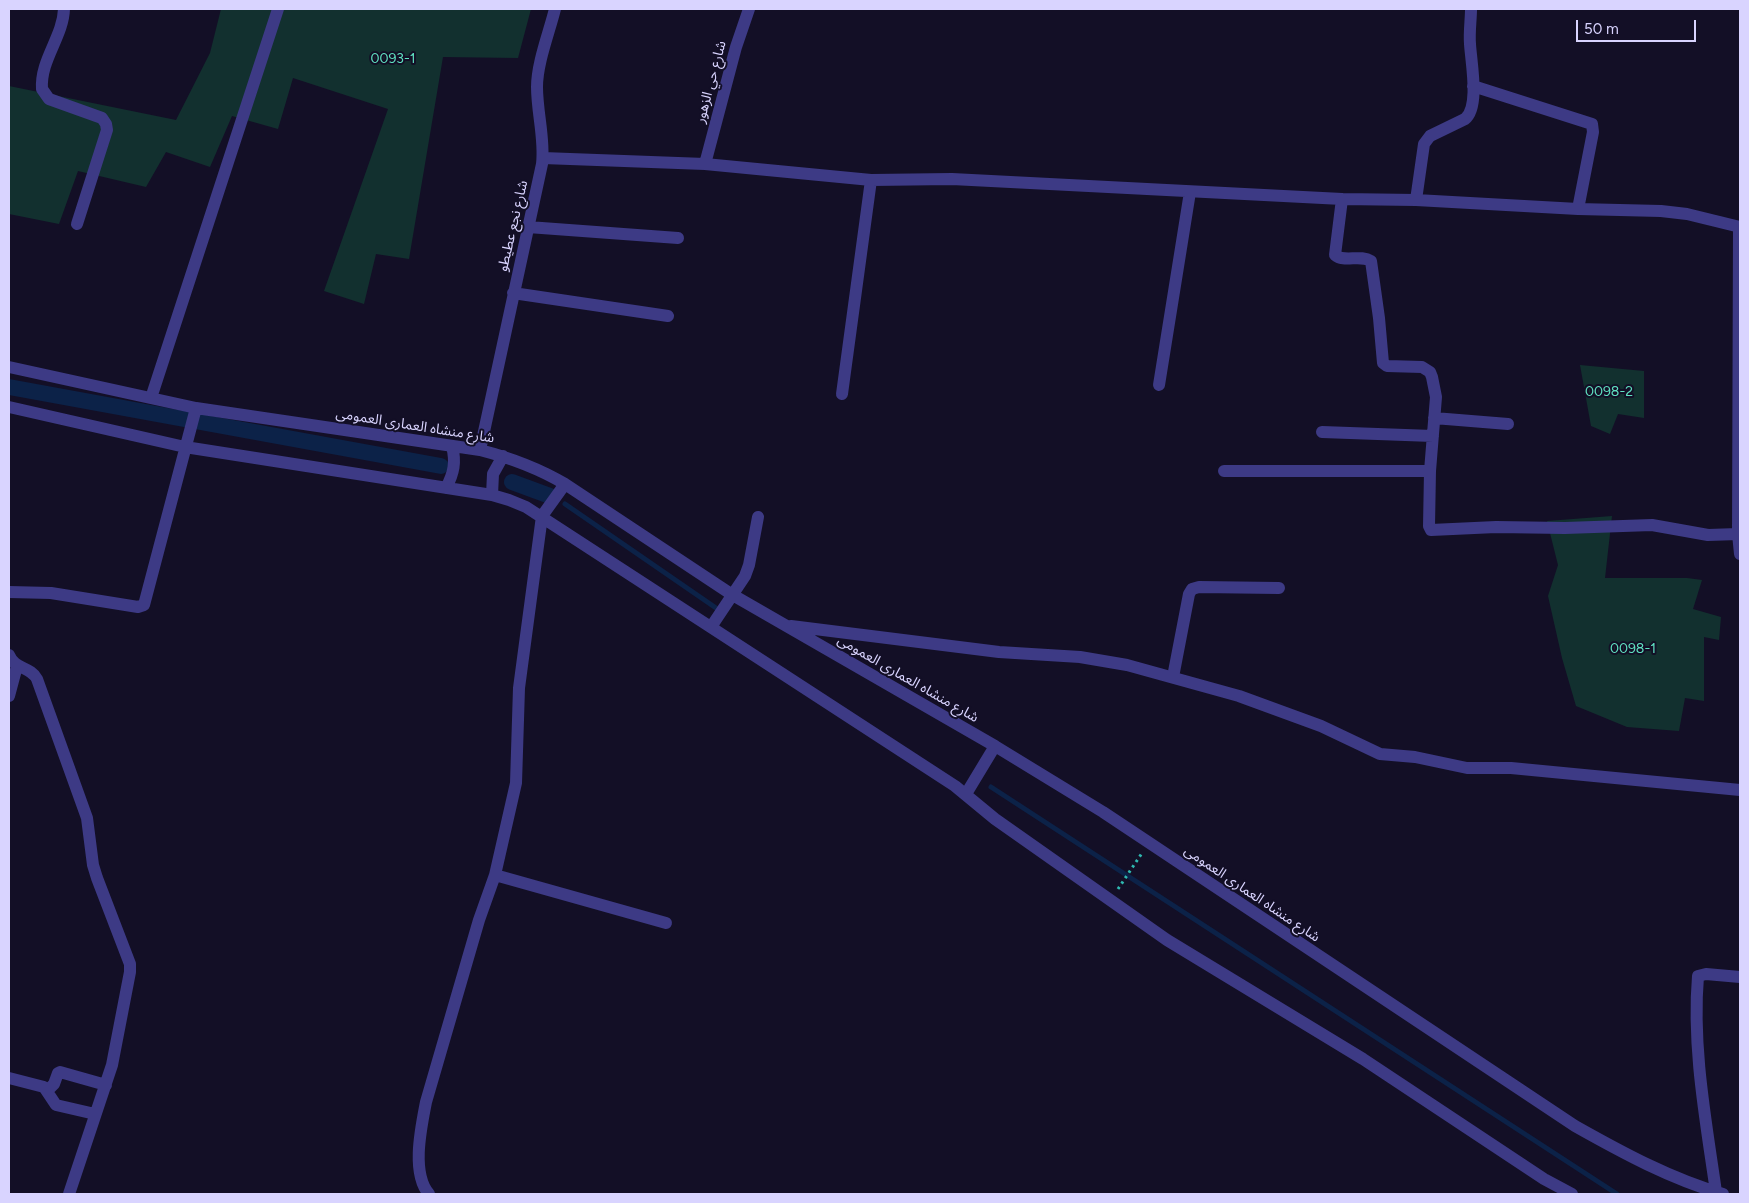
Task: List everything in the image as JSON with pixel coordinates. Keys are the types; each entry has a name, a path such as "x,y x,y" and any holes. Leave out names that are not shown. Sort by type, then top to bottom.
{"street":[{"path":"64,9 57,34 44,66 42,89 49,99 102,118 107,130 77,224"},
{"path":"150,398 278,9"},
{"name":"شارع نجع عطيطو","path":"480,450 543,158 537,78 555,9"},
{"name":"شارع حي الزهور","path":"705,164 738,40 749,9"},
{"path":"1416,200 1424,144 1430,136 1470,115 1473,86 1470,42 1471,9"},
{"path":"1473,86 1592,124 1593,132 1578,209"},
{"path":"543,158 705,164 871,180 952,179 1342,199 1416,200 1674,212 1740,227 1738,534 1740,554"},
{"path":"842,394 871,180"},
{"path":"1159,384 1190,192"},
{"path":"1342,199 1335,255 1340,258 1366,258 1371,261 1379,318 1382,362 1387,366 1422,368 1430,372 1436,394 1430,471 1430,530 1500,527 1652,526 1708,535 1738,534"},
{"path":"528,227 678,238"},
{"path":"513,292 668,316"},
{"name":"شارع منشاه العمارى العمومى","path":"9,367 196,408 480,450 503,456 545,473 565,484 731,594 995,746 1103,812 1575,1126 1652,1167 1720,1193"},
{"path":"9,407 185,447 492,495 518,503 542,516 966,794 995,818 1167,940 1363,1059 1544,1179 1572,1194"},
{"path":"9,592 51,593 138,608 144,605 196,408"},
{"path":"1434,418 1508,424"},
{"path":"1322,432 1433,436"},
{"path":"446,488 455,468 455,456 452,446"},
{"path":"492,495 493,474 503,456"},
{"path":"1224,471 1430,471"},
{"path":"430,1194 426,1190 420,1176 420,1128 479,920 495,875 516,783 519,688 542,516 565,484"},
{"path":"711,627 731,594 745,576 749,565 758,517"},
{"path":"1173,677 1189,594 1192,590 1199,587 1279,588"},
{"path":"785,625 999,652 1088,658 1127,665 1239,696 1321,726 1380,754 1416,757 1467,768 1512,768 1740,790"},
{"path":"9,655 12,662 31,672 37,679 87,818 94,872 130,964 118,1039 106,1085 69,1194"},
{"path":"9,696 17,666"},
{"path":"966,794 995,746"},
{"path":"495,875 666,923"},
{"path":"1720,1193 1701,1083 1698,976 1706,974 1740,977"},
{"path":"47,1091 51,1088 56,1075 60,1072 106,1085"},
{"path":"9,1078 39,1085 47,1091 56,1105 96,1114"}],"path":[{"path":"1117,891 1138,858"}],"green space":[{"name":"0093-1","path":"221,9 531,9 518,58 443,57 409,259 376,254 364,304 324,291 388,109 293,78 278,129 232,116 210,167 166,152 146,187 78,171 59,224 9,214 9,86 176,120 210,53"},
{"name":"0098-2","path":"1580,365 1644,371 1644,418 1618,414 1610,434 1591,426"},
{"name":"0098-1","path":"1612,516 1605,578 1687,578 1702,580 1693,609 1721,617 1719,640 1704,637 1704,701 1685,698 1679,731 1627,727 1576,706 1562,658 1548,596 1558,565 1547,521"}],"waterway":[{"path":"9,387 441,466"},
{"path":"512,482 550,496"},
{"path":"565,504 716,608"},
{"path":"991,787 1617,1194"}]}
